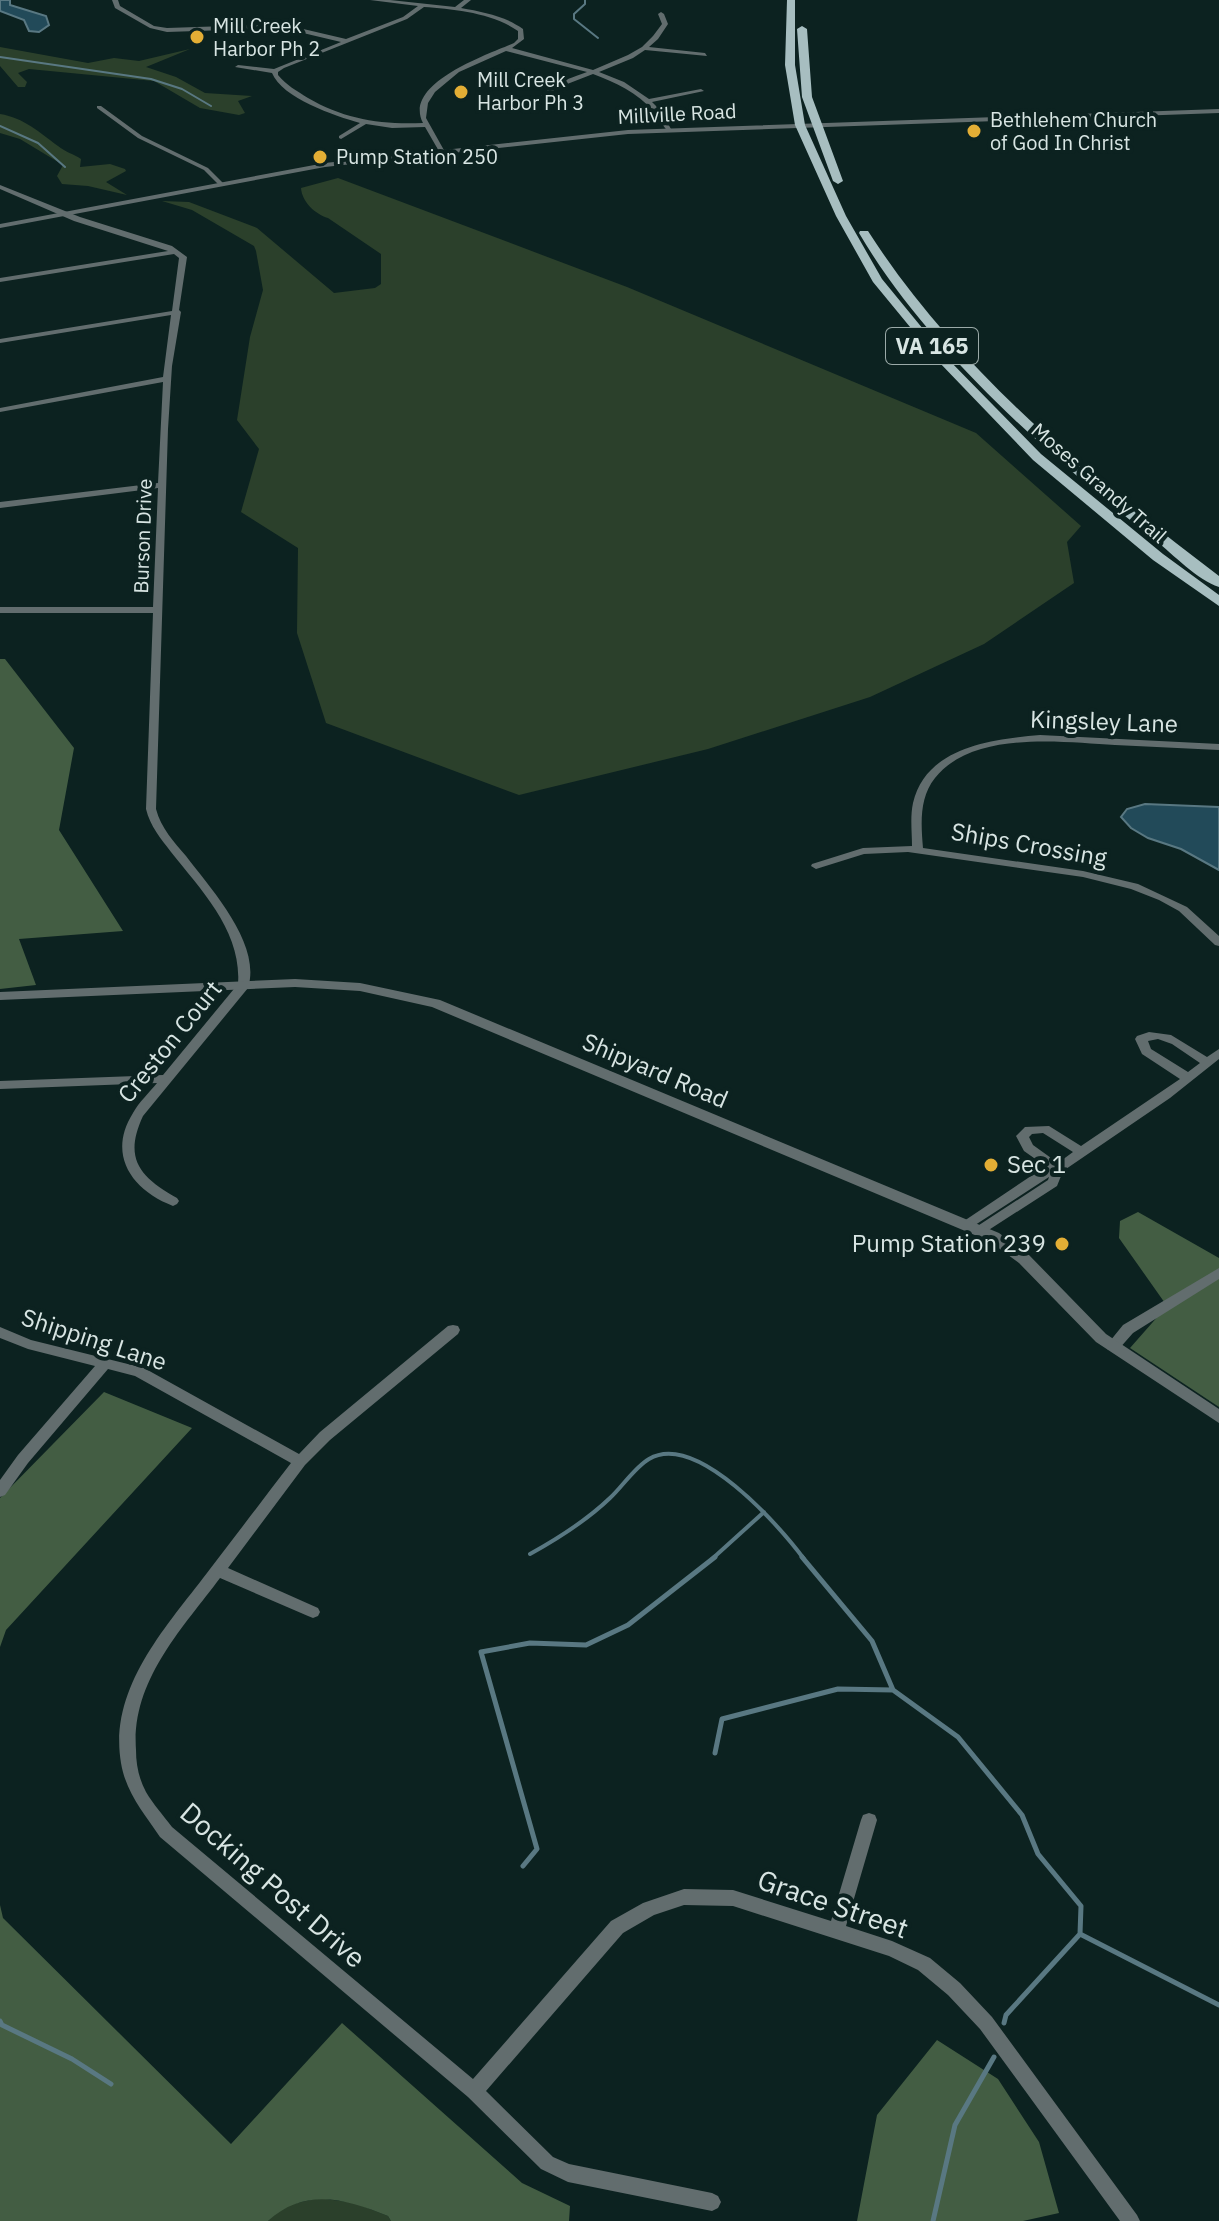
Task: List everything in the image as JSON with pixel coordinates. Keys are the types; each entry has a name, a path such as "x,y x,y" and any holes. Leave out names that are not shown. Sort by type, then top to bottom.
{"main road":[{"name":"Moses Grandy Trail","path":"791,0 790,65 800,125 841,216 877,280 942,359 1037,457 1158,557 1219,602"},
{"name":"Moses Grandy Trail","path":"802,0 807,97 845,197 875,251 963,361 1042,439 1143,525 1219,583"}],"street":[{"path":"115,0 117,7 159,29 176,31 282,26 346,41"},
{"path":"373,0 499,18 521,30 521,39 457,72 437,86 422,111 426,125 442,152"},
{"path":"455,10 468,0"},
{"path":"238,67 275,71 405,18 421,7"},
{"path":"532,111 546,93 628,58 656,40 665,24 661,14"},
{"path":"645,48 705,55"},
{"path":"506,49 591,72 649,101 663,115 668,129"},
{"path":"275,71 275,79 319,107 363,124 384,127 426,125"},
{"path":"649,101 701,91"},
{"path":"99,107 140,137 206,169 221,184"},
{"name":"Millville Road","path":"0,226 325,165 668,129 1219,111"},
{"path":"341,137 363,124"},
{"path":"0,187 64,215 177,251"},
{"path":"0,280 177,251"},
{"name":"Burson Drive","path":"177,251 183,257 167,379 152,816 219,909 237,940 246,960 244,985"},
{"path":"0,341 177,312"},
{"path":"0,410 167,379"},
{"path":"0,505 163,485"},
{"path":"0,610 158,610"},
{"name":"Kingsley Lane","path":"918,850 921,791 939,768 978,747 1040,738 1219,747"},
{"name":"Ships Crossing","path":"816,866 863,851 918,850 1069,872 1134,886 1183,909 1219,942"},
{"name":"Shipyard Road","path":"0,996 244,985 341,985 386,991 435,1003 974,1227 1013,1250 1083,1323 1219,1417"},
{"name":"Creston Court","path":"173,1201 143,1182 128,1158 126,1144 129,1128 244,985"},
{"path":"1188,1078 1146,1051 1141,1039 1151,1035 1162,1036 1208,1063"},
{"path":"974,1227 1041,1175 1058,1169 1219,1053"},
{"path":"0,1085 166,1079"},
{"path":"1058,1169 1024,1144 1025,1132 1034,1128 1045,1129 1081,1152"},
{"path":"1113,1346 1128,1329 1219,1273"},
{"name":"Docking Post Drive","path":"453,1330 325,1436 300,1461 156,1652 142,1674 134,1697 127,1735 130,1767 140,1795 166,1832 474,2091 547,2163 568,2173 712,2202"},
{"name":"Shipping Lane","path":"0,1332 28,1344 106,1363 161,1382 300,1461"},
{"path":"0,1491 23,1459 106,1363"},
{"path":"218,1570 313,1612"},
{"path":"836,1931 869,1820"},
{"name":"Grace Street","path":"474,2091 617,1927 649,1909 684,1897 733,1898 892,1949 924,1964 954,1989 986,2023 1131,2221"}],"green space":[{"path":"0,47 88,63 114,58 139,61 190,49 146,67 176,77 205,93 252,96 238,101 245,113 239,115 200,108 154,81 29,69 18,73 27,82 25,87 18,87 0,66"},
{"path":"0,114 24,122 81,159 80,167 110,164 125,169 106,182 127,195 62,184 57,176 63,165 20,139 0,133"},
{"path":"338,178 627,287 976,433 1081,526 1067,542 1074,583 984,644 870,697 708,749 519,795 326,723 297,633 298,548 241,512 259,449 237,420 250,337 263,290 256,251 254,246 192,210 162,201 189,202 257,228 334,293 375,288 381,284 381,254 318,214 302,193 301,188"},
{"path":"0,659 5,659 74,748 59,830 123,931 19,939 36,985 0,989"},
{"path":"1138,1212 1219,1258 1219,1407 1130,1348 1167,1306 1119,1238 1120,1221"},
{"path":"104,1392 192,1428 6,1630 0,1647 0,1498"},
{"path":"0,1905 3,1918 231,2144 342,2023 522,2183 570,2206 569,2221 391,2221 388,2216 372,2210 326,2199 296,2203 268,2221 0,2221"},
{"path":"937,2040 998,2079 1039,2142 1059,2213 1023,2221 857,2221 877,2115"},
{"path":"319,2198 355,2203 388,2216 391,2221 268,2221 284,2206"}],"water":[{"path":"0,0 10,0 10,5 46,16 49,25 39,32 29,31 24,20 0,11"},
{"path":"1145,804 1219,807 1219,870 1181,849 1148,838 1131,828 1121,817 1127,809"}],"waterway":[{"path":"585,0 585,4 574,14 574,19 598,38"},
{"path":"0,57 151,79 182,89 211,106"},
{"path":"0,126 38,143 65,167"},
{"path":"530,1554 591,1514 649,1459 668,1454 690,1458 712,1469 763,1512"},
{"path":"712,1559 763,1512"},
{"path":"763,1512 804,1559"},
{"path":"523,1866 537,1849 481,1652 530,1643 586,1645 628,1625 715,1557"},
{"path":"802,1557 872,1641 893,1690"},
{"path":"715,1753 722,1719 838,1689 893,1690"},
{"path":"893,1690 958,1737 1022,1815 1038,1854 1081,1906 1080,1934"},
{"path":"1004,2023 1006,2015 1080,1934"},
{"path":"1080,1934 1219,2005"},
{"path":"0,2021 2,2025 72,2059 111,2084"},
{"path":"933,2221 955,2125 994,2057"}],"place":[{"name":"Mill Creek Harbor Ph 2","path":"197,37"},
{"name":"Mill Creek Harbor Ph 3","path":"461,92"},
{"name":"Bethlehem Church of God In Christ","path":"974,131"},
{"name":"Pump Station 250","path":"320,157"},
{"name":"Sec 1","path":"991,1165"},
{"name":"Pump Station 239","path":"1062,1244"}]}
